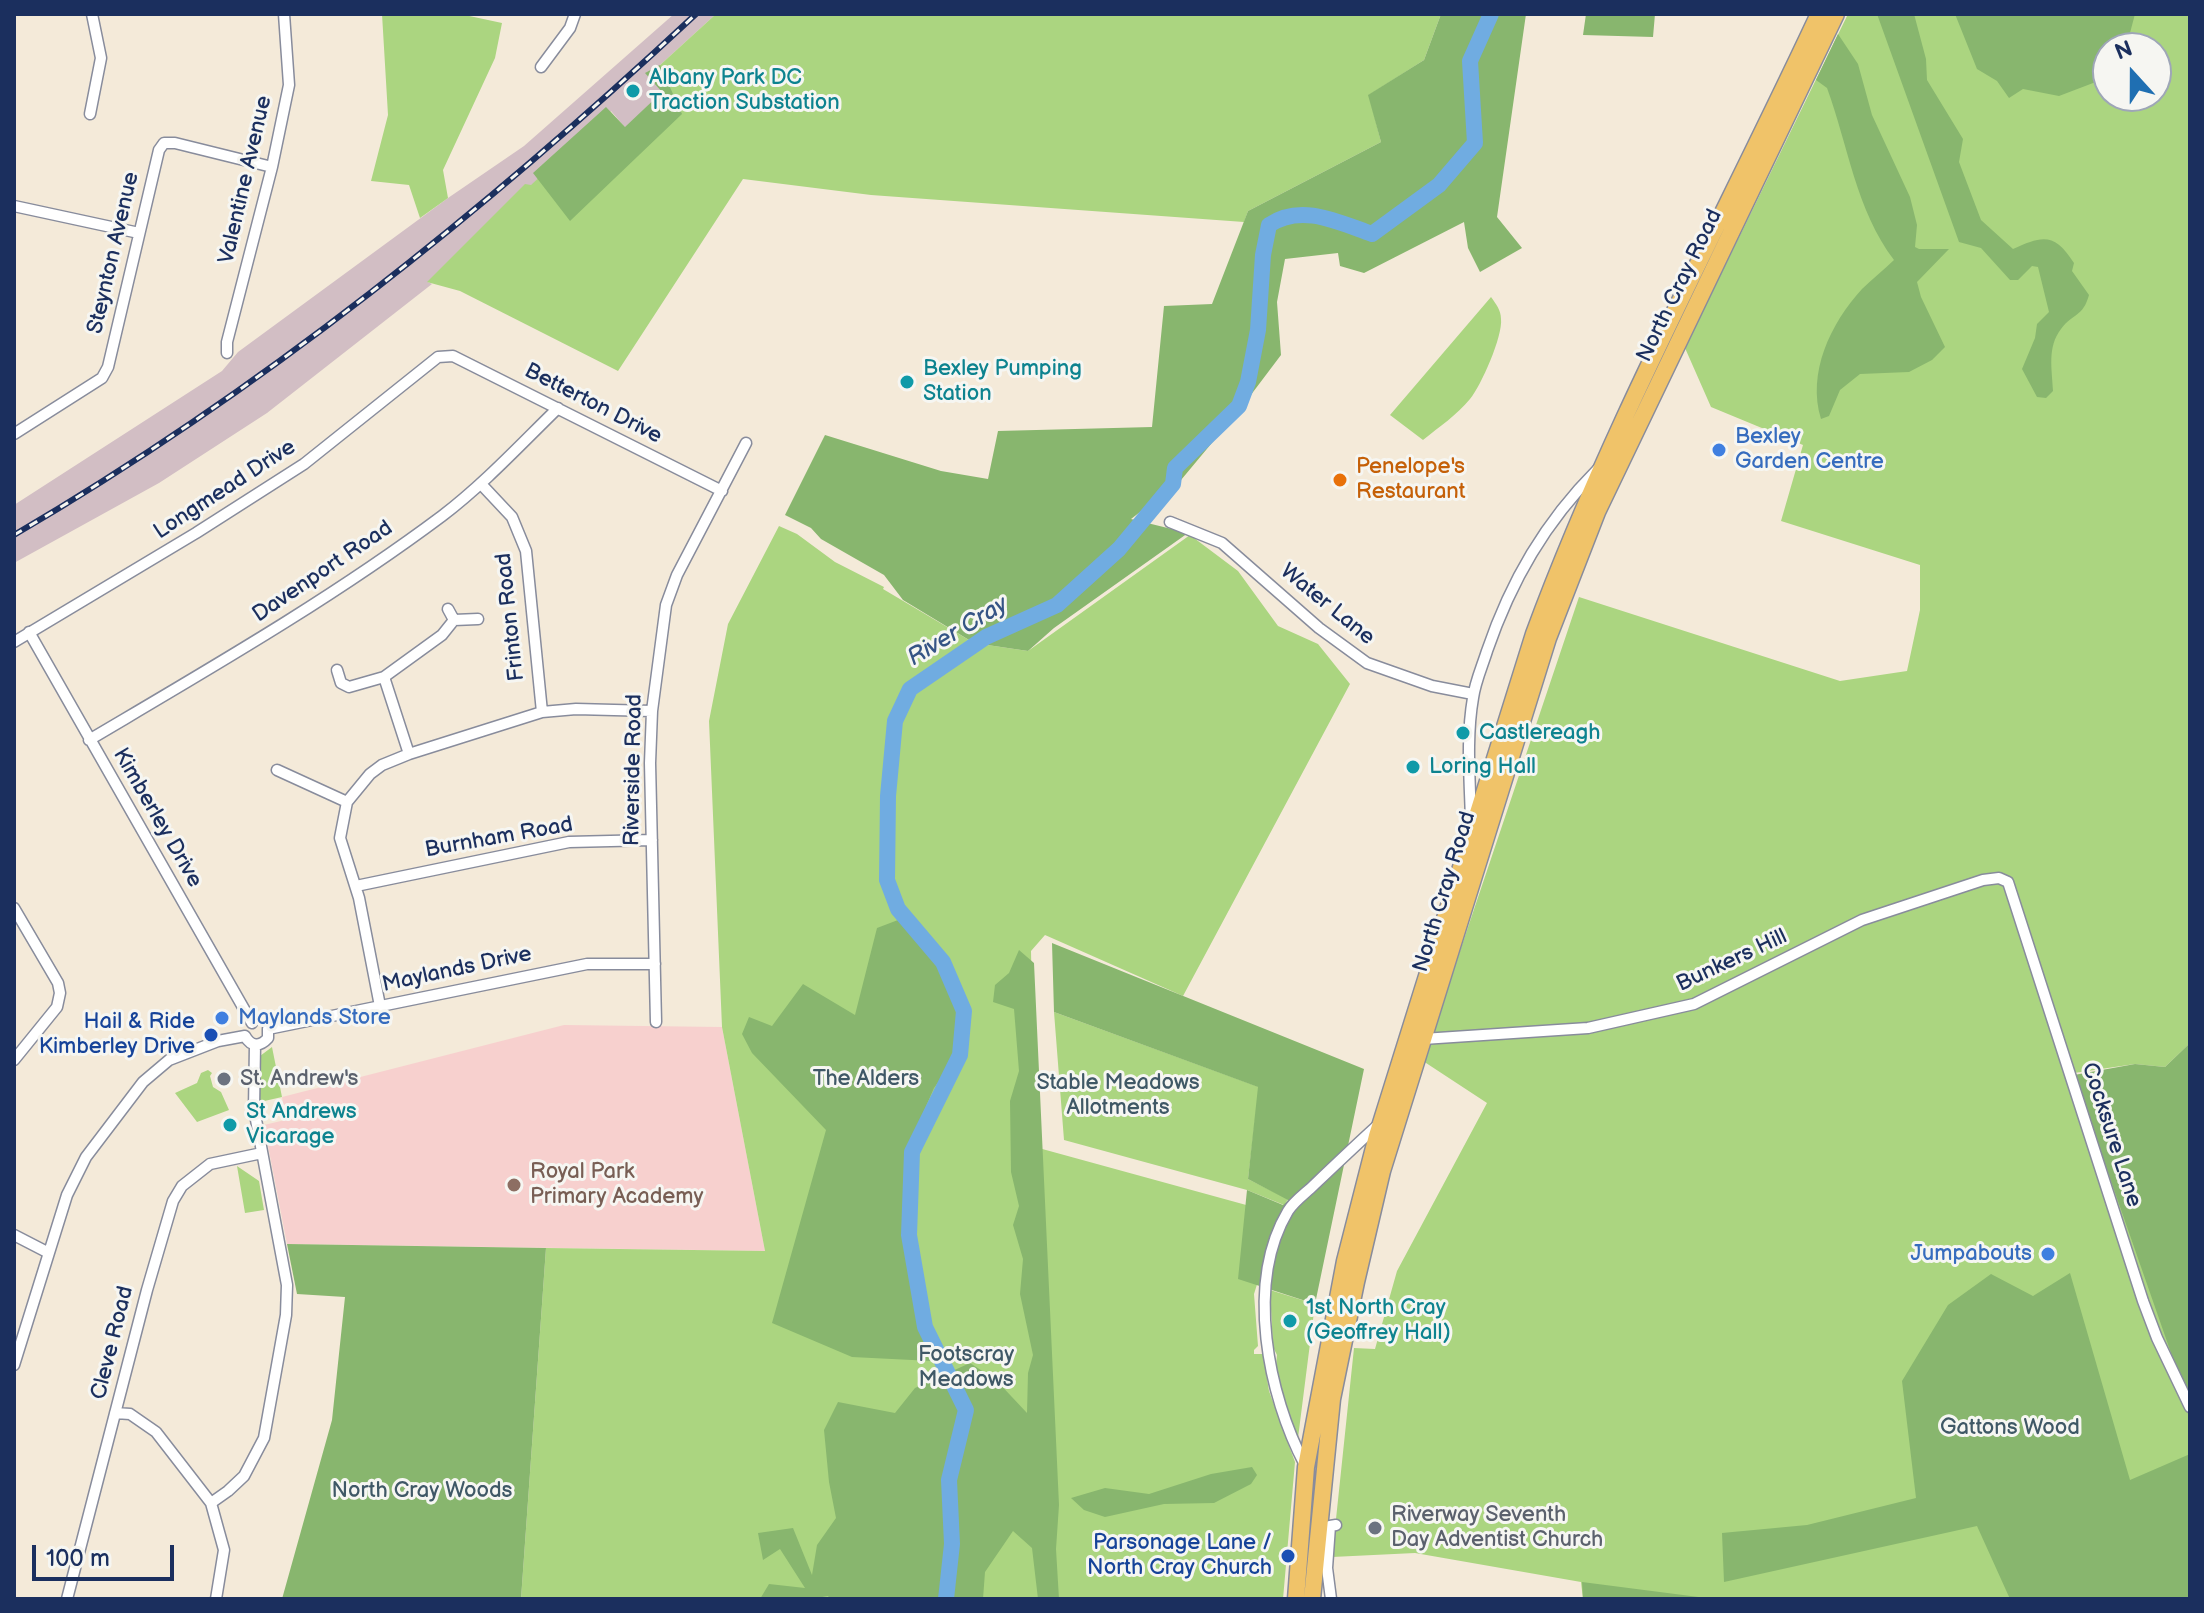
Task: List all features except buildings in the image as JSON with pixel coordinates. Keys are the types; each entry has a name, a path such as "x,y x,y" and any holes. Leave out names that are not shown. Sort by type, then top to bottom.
{"main road":[{"name":"North Cray Road","path":"1296,1599 1306,1467 1345,1261 1382,1122 1534,634 1603,464 1819,14"},
{"name":"North Cray Road","path":"1312,1599 1332,1399 1382,1171 1532,689 1571,575 1620,463 1836,14"}],"street":[{"path":"90,114 101,58 92,14"},
{"name":"Valentine Avenue","path":"227,353 227,342 272,167 289,85 284,14"},
{"path":"541,67 570,28 575,14"},
{"name":"Steynton Avenue","path":"14,434 102,378 108,367 159,150 164,143 272,167"},
{"path":"14,206 139,233"},
{"name":"Betterton Drive","path":"445,355 453,356 722,491"},
{"name":"Longmead Drive","path":"14,642 249,501 304,464 438,357 445,355"},
{"name":"Davenport Road","path":"89,740 288,621 443,516 481,484 558,408"},
{"name":"Riverside Road","path":"656,1022 652,711 666,605 677,575 746,443"},
{"path":"1471,835 1473,694 1496,625 1527,558 1558,513 1603,464"},
{"name":"Frinton Road","path":"481,484 512,517 526,551 542,712"},
{"name":"Water Lane","path":"1170,522 1222,543 1319,628 1367,663 1432,686 1473,694"},
{"path":"448,609 454,620"},
{"path":"337,670 341,683 349,687 384,677 442,635 454,620 478,619"},
{"name":"Kimberley Drive","path":"29,632 252,1023"},
{"path":"384,677 409,754"},
{"path":"380,1006 356,886 340,838 347,802 370,774 382,765 409,754 542,712 576,709 652,711"},
{"path":"277,770 347,802"},
{"name":"Burnham Road","path":"356,886 569,842 652,840"},
{"name":"Bunkers Hill","path":"1423,1039 1588,1028 1694,1004 1862,920 1999,878"},
{"name":"Cocksure Lane","path":"1999,878 2008,882 2013,896 2143,1301 2190,1407"},
{"path":"14,908 58,983 60,993 57,1007 14,1060"},
{"name":"Maylands Drive","path":"268,1029 587,964 655,964"},
{"path":"252,1023 261,1023 268,1029 268,1038 263,1044 248,1042 245,1036 247,1027 252,1023"},
{"path":"14,1365 47,1252 74,1177 117,1115 143,1082 169,1060 218,1041 245,1036"},
{"path":"211,1503 244,1476 264,1438 286,1315 287,1285 254,1109 255,1045"},
{"path":"1306,1467 1287,1427 1267,1350 1265,1319 1275,1241 1289,1209 1382,1122"},
{"name":"Cleve Road","path":"67,1599 173,1201 194,1174 210,1164 262,1153"},
{"path":"14,1235 47,1252"},
{"path":"115,1413 130,1414 156,1432 211,1503 224,1550 216,1599"},
{"path":"1331,1599 1327,1568 1330,1526 1336,1525"}],"shaded area":[{"path":"674,14 716,14 659,66 673,98 633,137 611,111 428,282 432,284 267,413 159,483 14,563 14,505 222,371 238,352 524,146"},
{"name":"Royal Park Primary Academy","path":"564,1025 722,1027 765,1251 287,1244 264,1125 285,1120 282,1097"}],"green space":[{"path":"382,14 460,14 502,23 495,58 443,170 448,198 420,218 409,185 371,181 388,115"},
{"path":"716,14 1441,14 1424,60 1369,95 1381,142 1248,211 1244,222 871,195 743,179 618,371 460,291 427,282 525,184 531,185 610,111 632,136 673,98 659,66"},
{"path":"1441,14 1526,14 1497,217 1522,248 1480,272 1468,248 1464,222 1364,273 1340,266 1338,253 1285,259 1277,302 1281,355 1151,516 1149,505 1131,519 1188,533 1054,628 1028,651 974,643 903,600 884,575 785,515 825,435 941,471 988,479 998,431 1152,427 1164,306 1212,304 1248,211 1381,142 1368,95 1424,60"},
{"path":"1586,14 1655,14 1653,37 1583,35"},
{"path":"1848,14 2190,14 2190,1043 2165,1067 2135,1064 2074,1073 2190,1386 2190,1599 1583,1599 1581,1582 1415,1553 1332,1557 1354,1348 1375,1349 1397,1271 1487,1103 1423,1061 1579,597 1840,681 1907,671 1920,610 1920,565 1781,521 1803,445 1711,407 1685,348"},
{"path":"1877,14 1914,14 1926,59 1927,80 1963,139 1959,162 1981,220 2013,249 2040,239 2061,246 2074,263 2072,271 2089,295 2084,307 2065,324 2054,343 2051,358 2053,391 2046,398 2037,397 2022,369 2035,338 2037,324 2049,312 2038,267 2032,266 2018,280 2010,280 1981,248 1959,242"},
{"path":"1955,14 2135,14 2130,32 2092,32 2092,83 2059,96 2023,89 2009,98 1997,81 1977,69"},
{"path":"1838,34 1858,64 1872,115 1910,197 1917,225 1915,247 1949,249 1917,282 1945,347 1932,360 1909,372 1860,374 1840,390 1829,416 1821,419 1817,384 1819,367 1831,333 1862,289 1894,260 1870,220 1827,88 1816,80"},
{"path":"660,65 682,114 570,221 533,173 606,107 625,127 662,92 645,73"},
{"path":"1491,297 1500,313 1501,327 1485,372 1465,405 1423,440 1390,415"},
{"name":"Footscray Meadows","path":"779,526 797,534 835,562 884,587 974,643 1028,651 1190,535 1238,571 1278,626 1318,644 1350,684 1183,996 1045,935 1031,951 1035,1147 1279,1214 1254,1294 1258,1346 1254,1354 1263,1354 1269,1391 1295,1462 1283,1599 521,1599 546,1248 765,1251 722,1027 709,721 728,624"},
{"name":"The Alders","path":"898,920 939,960 958,1006 952,1063 934,1088 910,1143 908,1246 916,1311 932,1361 852,1357 772,1323 826,1130 752,1053 742,1034 749,1017 772,1026 803,984 855,1015 877,928"},
{"path":"1052,943 1364,1069 1315,1304 1238,1279 1247,1190 1283,1205 1288,1200 1248,1179 1258,1087 1054,1012"},
{"path":"1019,950 1034,963 1059,1505 1056,1549 1059,1599 1038,1599 1032,1548 1013,1531 985,1572 983,1599 830,1599 828,1596 760,1599 769,1584 805,1588 780,1549 763,1560 758,1533 793,1528 812,1575 817,1545 836,1518 824,1430 838,1402 895,1413 915,1388 970,1363 996,1380 1027,1413 1028,1373 1033,1355 1020,1294 1023,1259 1013,1225 1019,1206 1011,1172 1010,1101 1019,1071 1014,1009 993,1002 995,985 1009,973"},
{"name":"Stable Meadows Allotments","path":"1054,1012 1259,1087 1248,1179 1288,1199 1284,1205 1247,1190 1064,1140"},
{"path":"2190,1043 2190,1398 2178,1373 2074,1075 2135,1064 2165,1067"},
{"path":"272,1047 282,1097 260,1102 260,1056"},
{"path":"208,1070 212,1073 213,1087 221,1092 229,1110 197,1122 175,1093 197,1083 201,1073"},
{"path":"237,1166 259,1181 264,1210 245,1213"},
{"name":"North Cray Woods","path":"287,1244 546,1248 521,1599 282,1599 332,1420 345,1297 297,1294"},
{"name":"Gattons Wood","path":"2070,1273 2130,1480 2190,1454 2190,1599 2010,1599 1977,1526 1724,1582 1722,1533 1807,1525 1916,1498 1902,1381 1948,1305 1991,1274 2033,1296"},
{"path":"1270,1290 1315,1304 1298,1438 1277,1376"},
{"path":"1252,1467 1257,1475 1251,1484 1214,1503 1164,1504 1105,1517 1084,1510 1071,1498 1105,1488 1149,1494 1211,1474"},
{"path":"1582,1582 1714,1599 1583,1599"}],"waterway":[{"name":"River Cray","path":"946,1599 952,1544 949,1480 966,1410 925,1327 909,1235 912,1152 960,1055 964,1011 943,962 898,909 887,880 888,796 895,721 910,689 986,637 1057,605 1119,549 1173,484 1175,468 1239,406 1248,382 1258,330 1263,255 1269,225 1294,215 1307,215 1333,220 1372,234 1439,185 1475,143 1470,61 1491,14"}],"railway":[{"path":"14,535 196,420 369,294 536,158 696,14"}],"place":[{"name":"Albany Park DC Traction Substation","path":"633,91"},
{"name":"Bexley Pumping Station","path":"907,382"},
{"name":"Bexley Garden Centre","path":"1719,450"},
{"name":"Penelope's Restaurant","path":"1340,480"},
{"name":"Castlereagh","path":"1463,733"},
{"name":"Loring Hall","path":"1413,767"},
{"name":"Maylands Store","path":"222,1018"},
{"name":"Hail & Ride Kimberley Drive","path":"211,1035"},
{"name":"St. Andrew's","path":"224,1079"},
{"name":"St Andrews Vicarage","path":"230,1125"},
{"name":"Royal Park Primary Academy","path":"514,1185"},
{"name":"Jumpabouts","path":"2048,1254"},
{"name":"1st North Cray (Geoffrey Hall)","path":"1290,1321"},
{"name":"Riverway Seventh Day Adventist Church","path":"1375,1528"},
{"name":"Parsonage Lane / North Cray Church","path":"1288,1556"}]}
